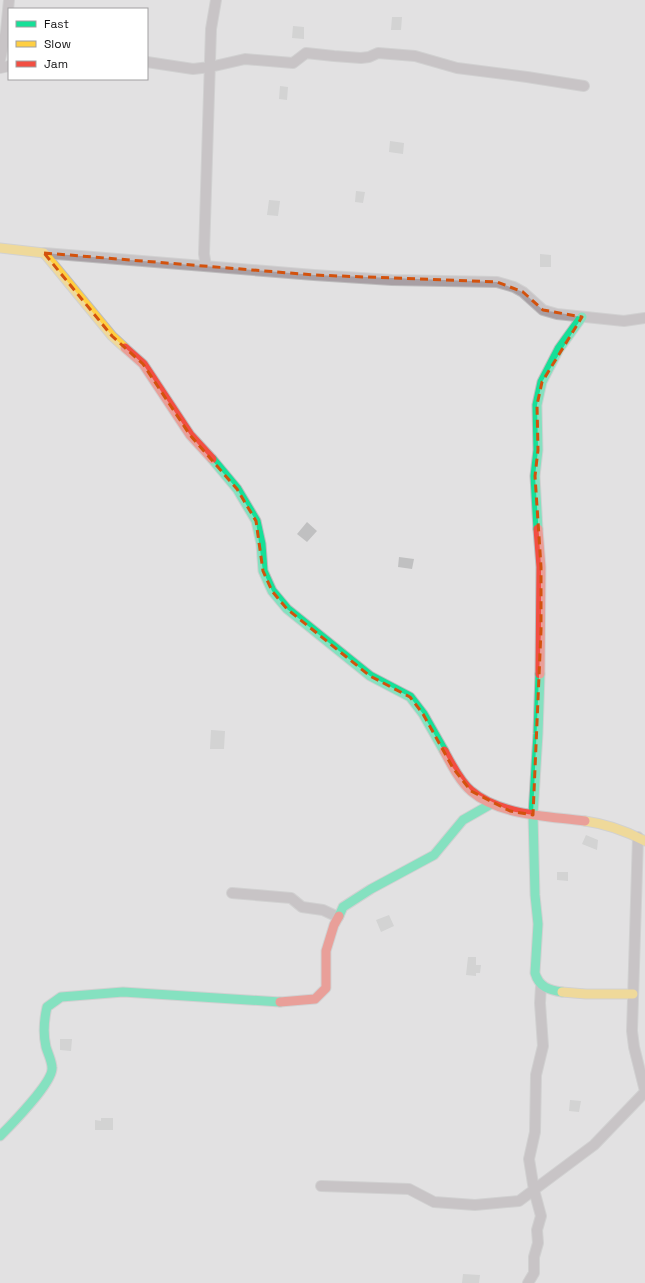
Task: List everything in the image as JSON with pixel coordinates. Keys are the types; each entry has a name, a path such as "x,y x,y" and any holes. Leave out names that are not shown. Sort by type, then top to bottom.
{"street":[{"path":"206,266 204,254 211,29 216,0"},
{"path":"0,60 6,31 8,10"},
{"path":"148,62 194,69 244,59 294,64 306,52 362,58 378,53 415,56 457,68 584,86"},
{"path":"0,248 44,253 392,280 497,282 514,287 523,292 543,310 557,314 624,321 645,318"},
{"path":"44,253 112,336 143,364 190,434 237,490 256,521 261,544 263,571 272,591 287,608 370,676 410,697 423,714 445,755 464,784 471,791 491,804 510,811 599,823 623,830 642,839 632,1031 634,1047 645,1091 594,1144 519,1201 475,1205 434,1202 409,1189 321,1186"},
{"path":"582,317 559,349 542,382 537,405 538,450 535,476 541,567 541,630 538,734 533,815 534,894 538,924 535,973 536,979 541,986 555,991 571,993 633,994"},
{"path":"0,1136 27,1108 52,1073 53,1066 46,1044 44,1019 47,1007 61,997 123,992 228,1000 277,1001 315,999 326,988 326,951 334,925 343,907 371,889 434,854 463,820 491,804"},
{"path":"232,892 291,898 302,907 323,910 338,916"},
{"path":"528,1283 534,1273 534,1257 538,1243 537,1230 540,1216 529,1159 535,1132 536,1074 543,1046 540,1003 541,986"}],"highlighted area":[{"path":"44,253 314,275 497,282 523,292 543,310 582,317 542,382 537,405 538,450 535,476 541,567 541,630 533,815 510,811 471,791 453,768 423,714 410,697 370,676 287,609 272,591 263,571 256,521 237,489 190,435 143,364 112,336"}],"building":[{"path":"392,17 402,17 401,30 391,30"},
{"path":"293,26 304,27 304,39 292,38"},
{"path":"280,86 288,87 287,100 279,99"},
{"path":"390,141 404,143 403,154 389,152"},
{"path":"356,191 365,192 363,203 355,202"},
{"path":"269,200 280,201 278,216 267,215"},
{"path":"540,254 551,255 551,267 540,267"},
{"path":"307,522 317,531 307,542 297,534"},
{"path":"399,557 414,559 412,569 398,567"},
{"path":"211,730 225,731 224,749 210,749"},
{"path":"586,835 598,840 597,850 582,844"},
{"path":"557,872 568,872 568,881 557,880"},
{"path":"389,915 394,926 381,932 376,920"},
{"path":"468,957 476,957 476,965 481,965 480,973 476,973 476,976 466,975"},
{"path":"60,1039 72,1039 71,1051 60,1050"},
{"path":"570,1100 581,1101 579,1112 569,1111"},
{"path":"101,1118 113,1118 113,1130 95,1130 95,1120 101,1121"},
{"path":"463,1274 480,1275 479,1283 462,1283"}],"traffic: fast":[{"path":"538,529 535,476 538,450 537,405 542,382 559,349 582,317"},
{"path":"212,459 237,489 256,521 261,544 263,571 272,591 287,609 370,676 410,697 423,714 444,751"},
{"path":"540,674 533,815 535,895 538,924 535,973 542,985 562,992"},
{"path":"339,916 343,907 371,889 434,855 463,820 491,804"},
{"path":"0,1136 39,1093 51,1074 52,1065 44,1037 45,1017 47,1007 61,997 123,992 280,1002"}],"traffic: slow":[{"path":"0,248 44,253 112,336 125,348"},
{"path":"585,821 616,828 645,841"},
{"path":"562,992 586,994 633,994"}],"traffic: jam":[{"path":"125,348 143,364 190,435 212,459"},
{"path":"538,529 541,567 540,674"},
{"path":"444,751 463,783 471,791 496,806 525,814 585,821"},
{"path":"280,1002 315,999 326,988 326,951 334,925 339,916"}]}
